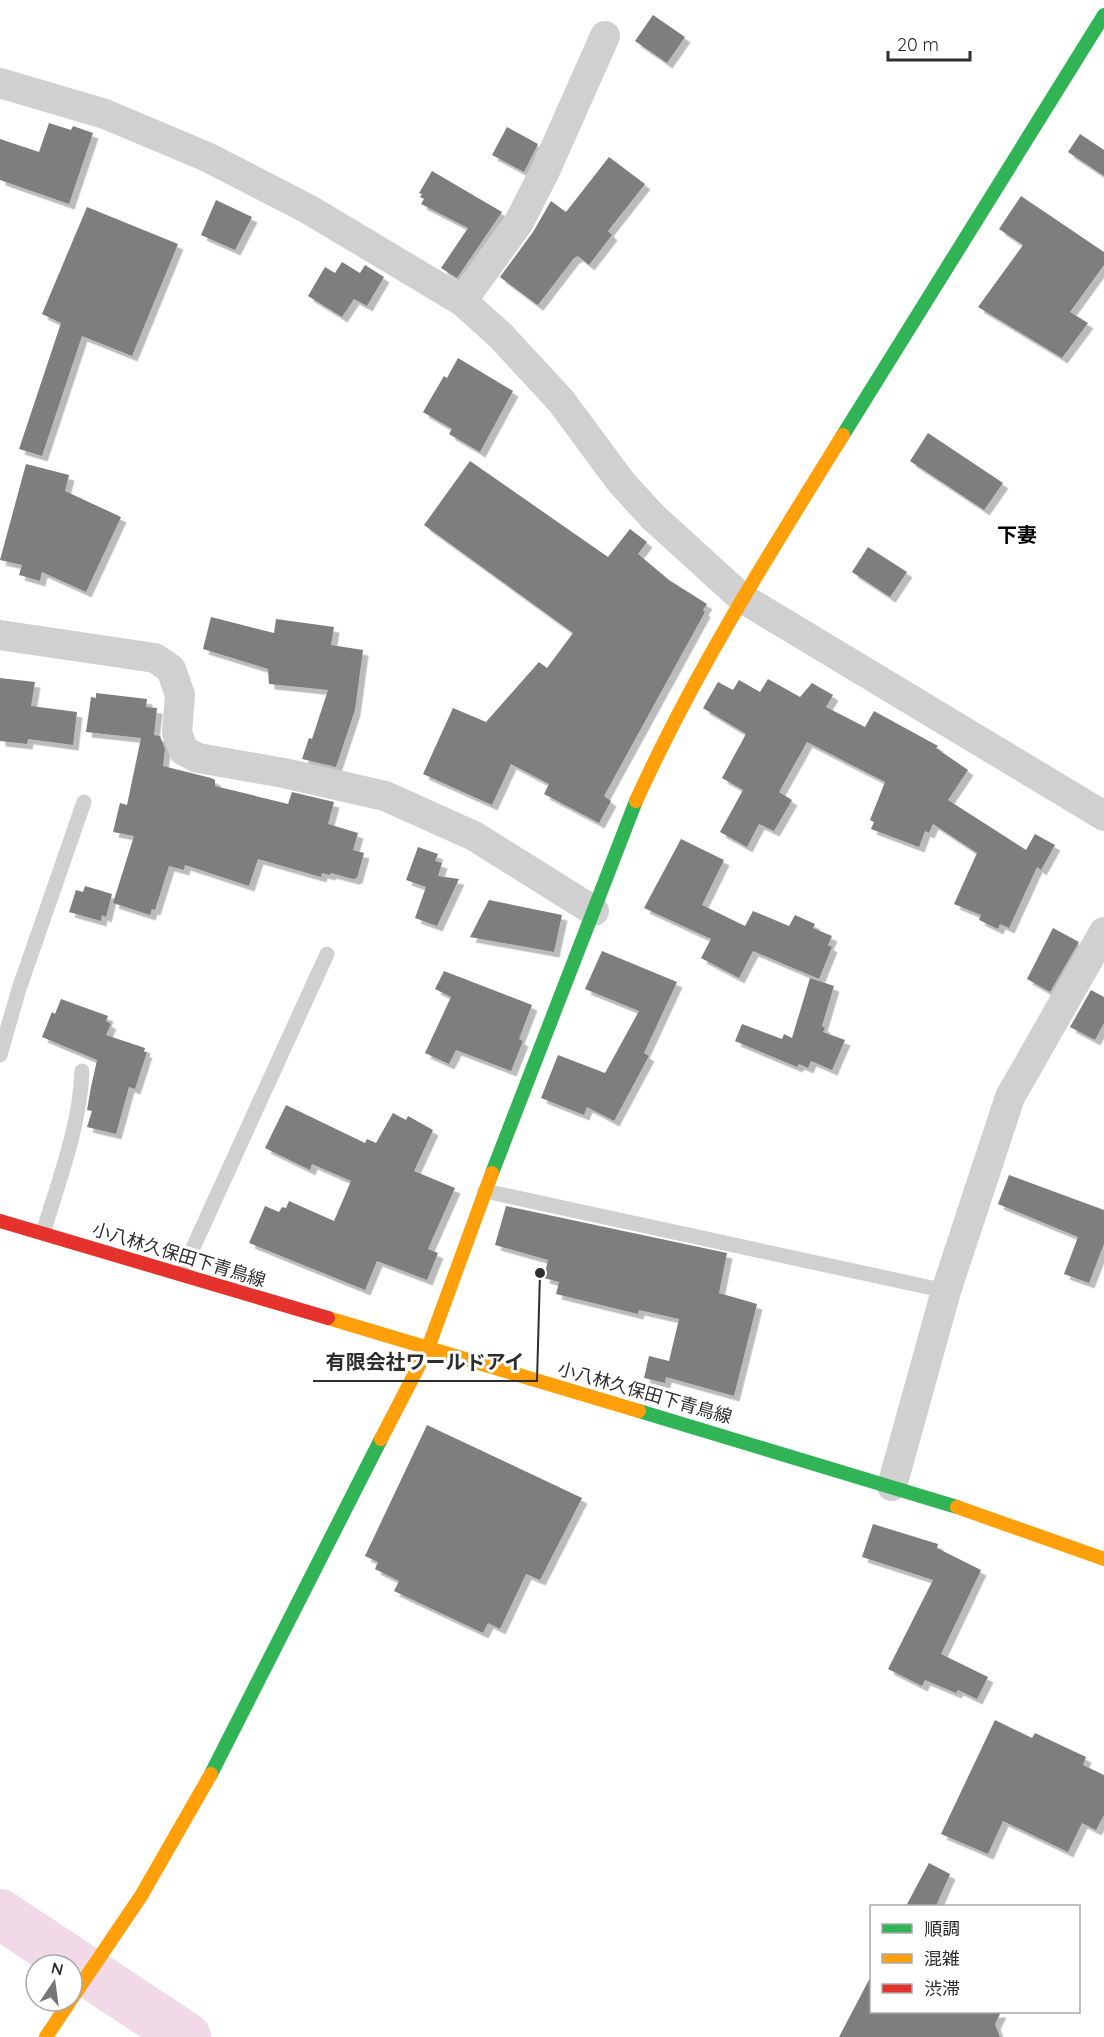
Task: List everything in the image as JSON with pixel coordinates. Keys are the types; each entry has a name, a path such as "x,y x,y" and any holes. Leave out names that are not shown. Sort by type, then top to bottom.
{"street":[{"path":"84,1981 133,1908 213,1770 428,1348 485,1191 634,806 661,746 742,598 1104,15"},
{"path":"462,301 519,222 545,171 605,36"},
{"path":"0,83 105,114 207,157 308,208 462,301 500,335 561,401 621,482 653,517 742,598 1104,816"},
{"path":"0,635 155,658 171,669 180,695 177,733 184,751 198,758 284,773 385,796 474,836 594,911"},
{"path":"892,1486 946,1291 1010,1097 1104,932"},
{"name":"小八林久保田下青鳥線","path":"0,1221 892,1486 1019,1527 1104,1559"},
{"path":"46,2037 62,2013"}],"lane":[{"path":"0,1055 20,989 84,802"},
{"path":"181,1274 327,954"},
{"path":"43,1233 74,1129 82,1094 82,1071"},
{"path":"485,1191 946,1291"}],"building":[{"path":"653,15 685,37 667,63 635,41"},
{"path":"49,123 71,130 73,126 93,133 69,204 0,180 0,139 39,152"},
{"path":"507,127 538,144 524,172 492,155"},
{"path":"1080,134 1104,150 1104,176 1068,152"},
{"path":"609,157 645,184 608,231 612,235 589,265 578,256 574,258 538,305 500,277 533,232 551,201 566,212"},
{"path":"432,171 502,212 457,278 441,268 468,228 421,204 424,199 419,193"},
{"path":"1021,196 1104,252 1104,265 1070,312 1088,323 1062,358 978,307 1023,245 999,229"},
{"path":"216,200 252,217 235,250 201,235"},
{"path":"87,207 178,244 132,356 82,336 42,456 19,449 61,323 42,314"},
{"path":"342,262 360,273 365,265 384,277 367,306 354,299 342,317 308,296 325,267 335,273"},
{"path":"458,358 513,391 480,452 449,434 452,429 423,412 444,376 447,378"},
{"path":"928,433 1003,483 984,510 910,461"},
{"path":"470,461 608,557 630,529 647,542 638,554 669,580 707,604 703,610 705,612 604,796 611,801 599,823 544,794 549,784 511,764 492,805 423,774 453,708 486,722 539,662 547,668 573,633 424,525"},
{"path":"26,464 69,475 65,491 121,517 86,592 42,572 40,581 19,575 22,565 0,560"},
{"path":"868,547 907,572 890,597 852,572"},
{"path":"211,617 274,633 276,619 334,627 331,645 363,650 355,710 336,767 302,759 309,738 312,739 328,690 269,684 268,669 203,649"},
{"path":"0,678 35,682 31,706 77,712 73,745 28,739 27,744 0,741"},
{"path":"768,679 800,697 812,683 833,695 826,707 865,727 874,711 938,746 936,748 968,770 948,800 1026,850 1035,834 1055,845 1041,870 1037,867 1009,928 1000,924 998,929 979,920 981,915 954,904 977,853 933,824 929,833 925,831 919,847 871,829 874,822 870,820 885,782 807,742 779,792 792,800 774,831 759,824 747,847 720,832 743,790 722,778 746,734 703,708 718,682 733,690 739,680 760,692"},
{"path":"96,693 147,699 146,707 157,708 154,735 160,736 165,749 163,766 211,778 215,780 215,786 288,804 292,792 334,802 328,824 358,833 353,850 364,853 357,878 331,873 330,875 322,873 321,877 258,859 249,886 185,865 184,870 169,866 155,910 152,909 150,915 113,903 134,836 113,832 120,803 127,805 141,738 86,732 91,697 96,698"},
{"path":"681,839 724,860 702,905 745,926 753,911 789,926 795,915 815,924 813,928 832,936 828,945 832,947 819,979 753,951 739,978 701,958 711,939 644,908"},
{"path":"418,847 438,854 435,861 442,863 438,876 459,879 437,926 415,918 426,887 406,880"},
{"path":"85,886 112,894 106,917 102,915 101,921 69,912 76,890 83,892"},
{"path":"489,900 562,915 554,952 470,937"},
{"path":"1053,928 1079,942 1050,992 1027,979"},
{"path":"602,951 677,982 644,1053 649,1056 614,1121 587,1107 584,1115 541,1098 558,1055 605,1073 639,1011 585,989"},
{"path":"444,971 532,1005 519,1039 523,1041 511,1071 456,1050 449,1064 425,1053 451,997 435,989"},
{"path":"810,978 834,986 822,1026 825,1028 823,1032 845,1040 832,1070 811,1061 808,1068 799,1064 797,1067 735,1041 742,1024 782,1039 784,1034 792,1038"},
{"path":"1091,990 1104,997 1104,1023 1095,1040 1070,1027"},
{"path":"61,999 108,1016 106,1021 111,1024 106,1035 145,1048 144,1052 147,1052 135,1089 129,1087 116,1134 87,1127 92,1111 87,1110 97,1060 42,1037 52,1012 55,1014"},
{"path":"286,1105 365,1143 367,1139 376,1143 393,1113 406,1120 408,1116 433,1130 414,1171 455,1188 428,1249 438,1253 427,1280 377,1261 365,1290 249,1243 265,1206 279,1212 282,1207 286,1208 289,1201 334,1221 351,1181 312,1164 310,1170 265,1148"},
{"path":"1009,1175 1104,1210 1104,1244 1089,1283 1064,1274 1078,1237 998,1204"},
{"path":"506,1206 727,1253 719,1293 757,1304 734,1396 666,1377 665,1383 644,1378 649,1356 669,1361 679,1319 639,1310 638,1314 556,1294 559,1282 544,1278 548,1260 495,1245"},
{"path":"427,1425 582,1498 540,1580 526,1574 500,1629 488,1623 483,1633 394,1591 399,1581 375,1569 378,1562 365,1556"},
{"path":"873,1524 938,1544 937,1548 981,1570 941,1654 988,1677 977,1699 958,1690 956,1693 925,1680 922,1686 888,1669 933,1580 862,1557"},
{"path":"995,1720 1032,1738 1035,1733 1086,1757 1083,1765 1104,1775 1104,1815 1096,1830 1082,1823 1068,1852 1003,1821 988,1854 941,1834"},
{"path":"929,1863 950,1874 936,1905 907,1905"},
{"path":"870,1978 870,2013 1000,2013 995,2024 1000,2037 839,2037"}],"waterway":[{"path":"0,1914 186,2037"}],"traffic: fast":[{"path":"843,435 1104,15"},
{"path":"492,1173 636,801"},
{"path":"639,1411 957,1507"},
{"path":"211,1774 381,1439"}],"traffic: slow":[{"path":"636,801 707,660 843,435"},
{"path":"381,1439 428,1348 492,1173"},
{"path":"328,1318 639,1411"},
{"path":"957,1507 1104,1559"},
{"path":"84,1980 141,1896 211,1774"},
{"path":"46,2037 62,2013"}],"traffic: jam":[{"path":"0,1221 328,1318"}],"place":[{"name":"有限会社ワールドアイ","path":"540,1273"}],"district":[{"name":"下妻","path":"1017,535"}]}
